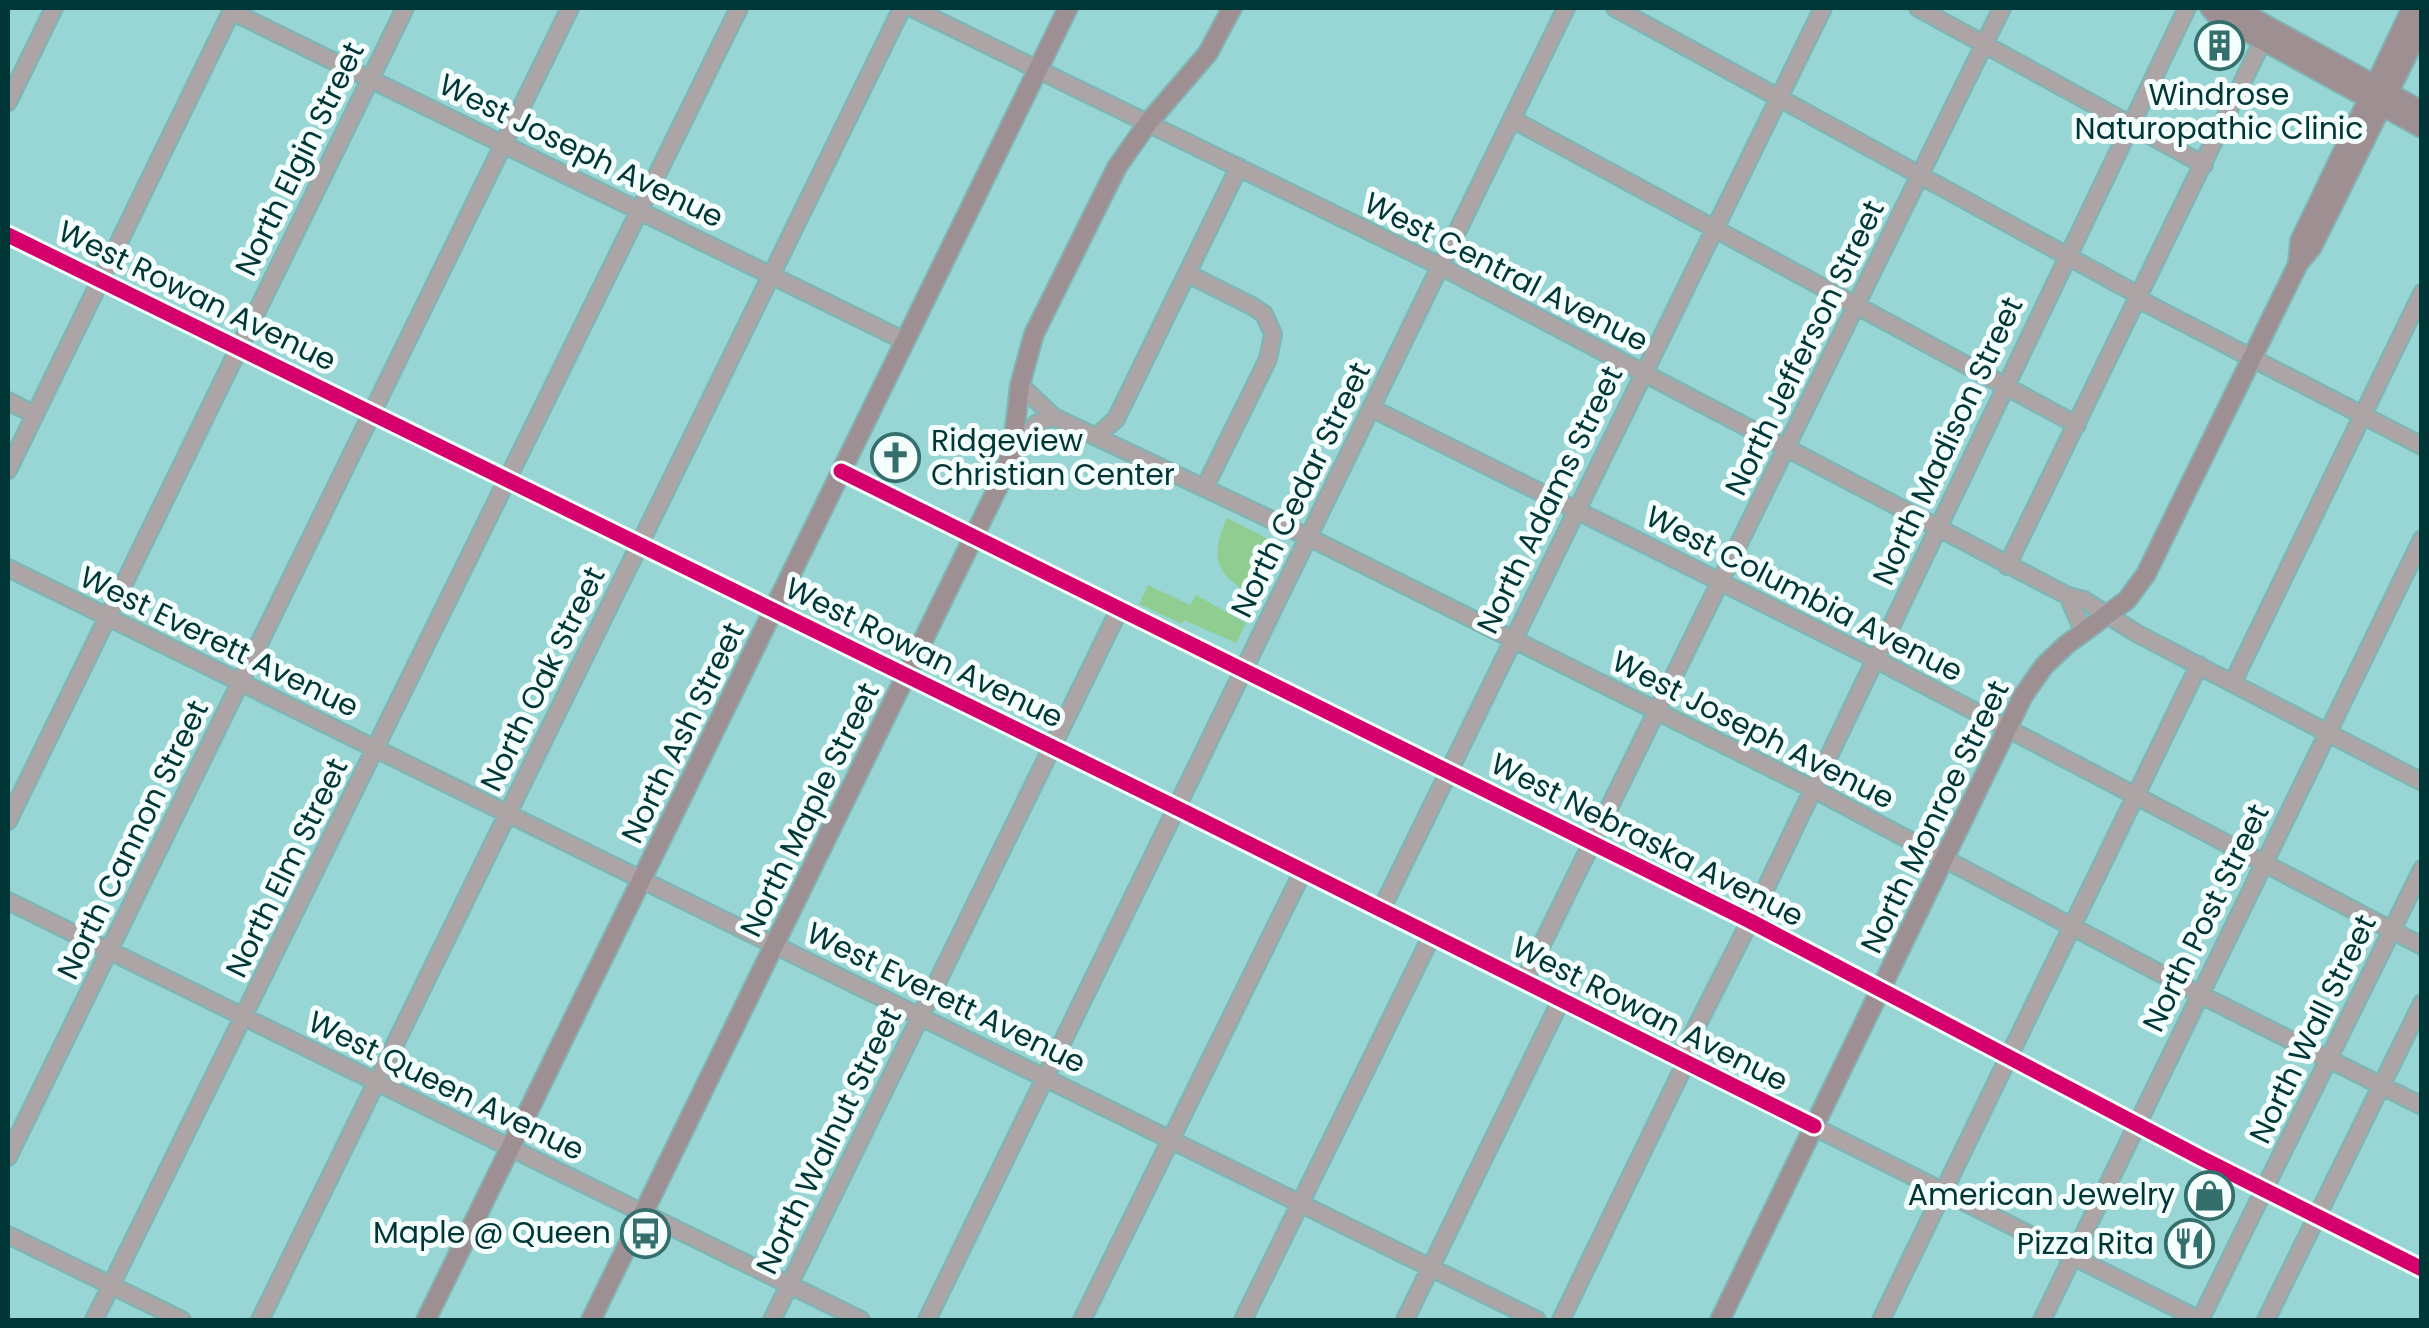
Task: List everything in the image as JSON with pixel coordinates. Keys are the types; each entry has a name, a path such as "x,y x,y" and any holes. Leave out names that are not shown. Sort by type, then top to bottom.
{"main road":[{"name":"North Ash Street","path":"426,1320 1068,8"},
{"name":"North Maple Street","path":"591,1320 974,536 1012,452 1020,385 1034,334 1091,216 1117,167 1148,123 1208,53 1232,8"},
{"path":"2210,8 2263,40 2378,96 2422,111"},
{"path":"2235,8 2378,96 2422,128"},
{"name":"North Monroe Street","path":"1720,1320 2023,696 2044,666 2127,600 2146,574 2298,264 2312,246 2411,10 2421,8"},
{"name":"North Monroe Street","path":"2378,96 2422,25"}],"street":[{"path":"8,102 54,8"},
{"name":"North Elgin Street","path":"8,821 405,8"},
{"name":"North Cannon Street","path":"8,1157 570,8"},
{"name":"North Elm Street","path":"94,1320 738,8"},
{"name":"North Oak Street","path":"260,1320 902,8"},
{"name":"West Central Avenue","path":"912,8 1440,266 2007,566 2084,600 2107,617 2422,782"},
{"name":"North Cedar Street","path":"927,1320 1566,8"},
{"path":"1615,8 2068,254 2139,298 2422,446"},
{"name":"North Adams Street","path":"1381,910 1823,8"},
{"path":"1918,8 2204,165"},
{"name":"North Jefferson Street","path":"1524,981 2002,8"},
{"name":"North Madison Street","path":"1561,1320 2187,8"},
{"path":"8,470 232,9"},
{"name":"West Joseph Avenue","path":"232,9 906,340"},
{"path":"2007,566 2263,40"},
{"path":"1512,118 2077,425"},
{"path":"1097,436 1116,419 1239,167"},
{"name":"West Rowan Avenue","path":"8,234 1177,808 2200,1320"},
{"path":"1188,274 1264,314 1273,334 1268,359 1205,486"},
{"path":"2232,682 2422,293"},
{"name":"West Joseph Avenue","path":"1020,385 1054,417 1205,486 1813,788 2199,994 2422,1106"},
{"path":"8,401 35,415"},
{"name":"West Columbia Avenue","path":"1371,408 1875,659 2422,946"},
{"path":"1012,452 1037,423 1054,417"},
{"name":"West Nebraska Avenue","path":"842,471 1750,921 2422,1269"},
{"name":"North Post Street","path":"2042,1320 2422,540"},
{"name":"West Everett Avenue","path":"8,568 1536,1320"},
{"path":"2068,596 2084,633"},
{"name":"North Walnut Street","path":"772,1320 1120,608"},
{"path":"1881,1320 2199,666"},
{"name":"North Wall Street","path":"2200,1320 2422,869"},
{"path":"1082,1320 1304,871"},
{"name":"West Queen Avenue","path":"8,901 861,1320"},
{"path":"1243,1320 1432,935"},
{"path":"1405,1320 1561,1000"},
{"path":"2266,1320 2422,1003"},
{"path":"8,1235 182,1320"}],"green space":[{"path":"1227,518 1278,544 1281,551 1259,597 1234,583 1220,566 1218,546"},
{"path":"1148,585 1190,605 1196,595 1246,623 1236,643 1139,604"}],"cycle path":[{"path":"8,235 1177,808 1814,1126"},
{"path":"841,471 1750,921 2201,1158 2422,1269"}],"place":[{"name":"Windrose Naturopathic Clinic","path":"2219,46"},
{"name":"Ridgeview Christian Center","path":"896,458"},
{"name":"American Jewelry","path":"2210,1195"},
{"name":"Maple @ Queen","path":"646,1233"},
{"name":"Pizza Rita","path":"2189,1244"}]}
